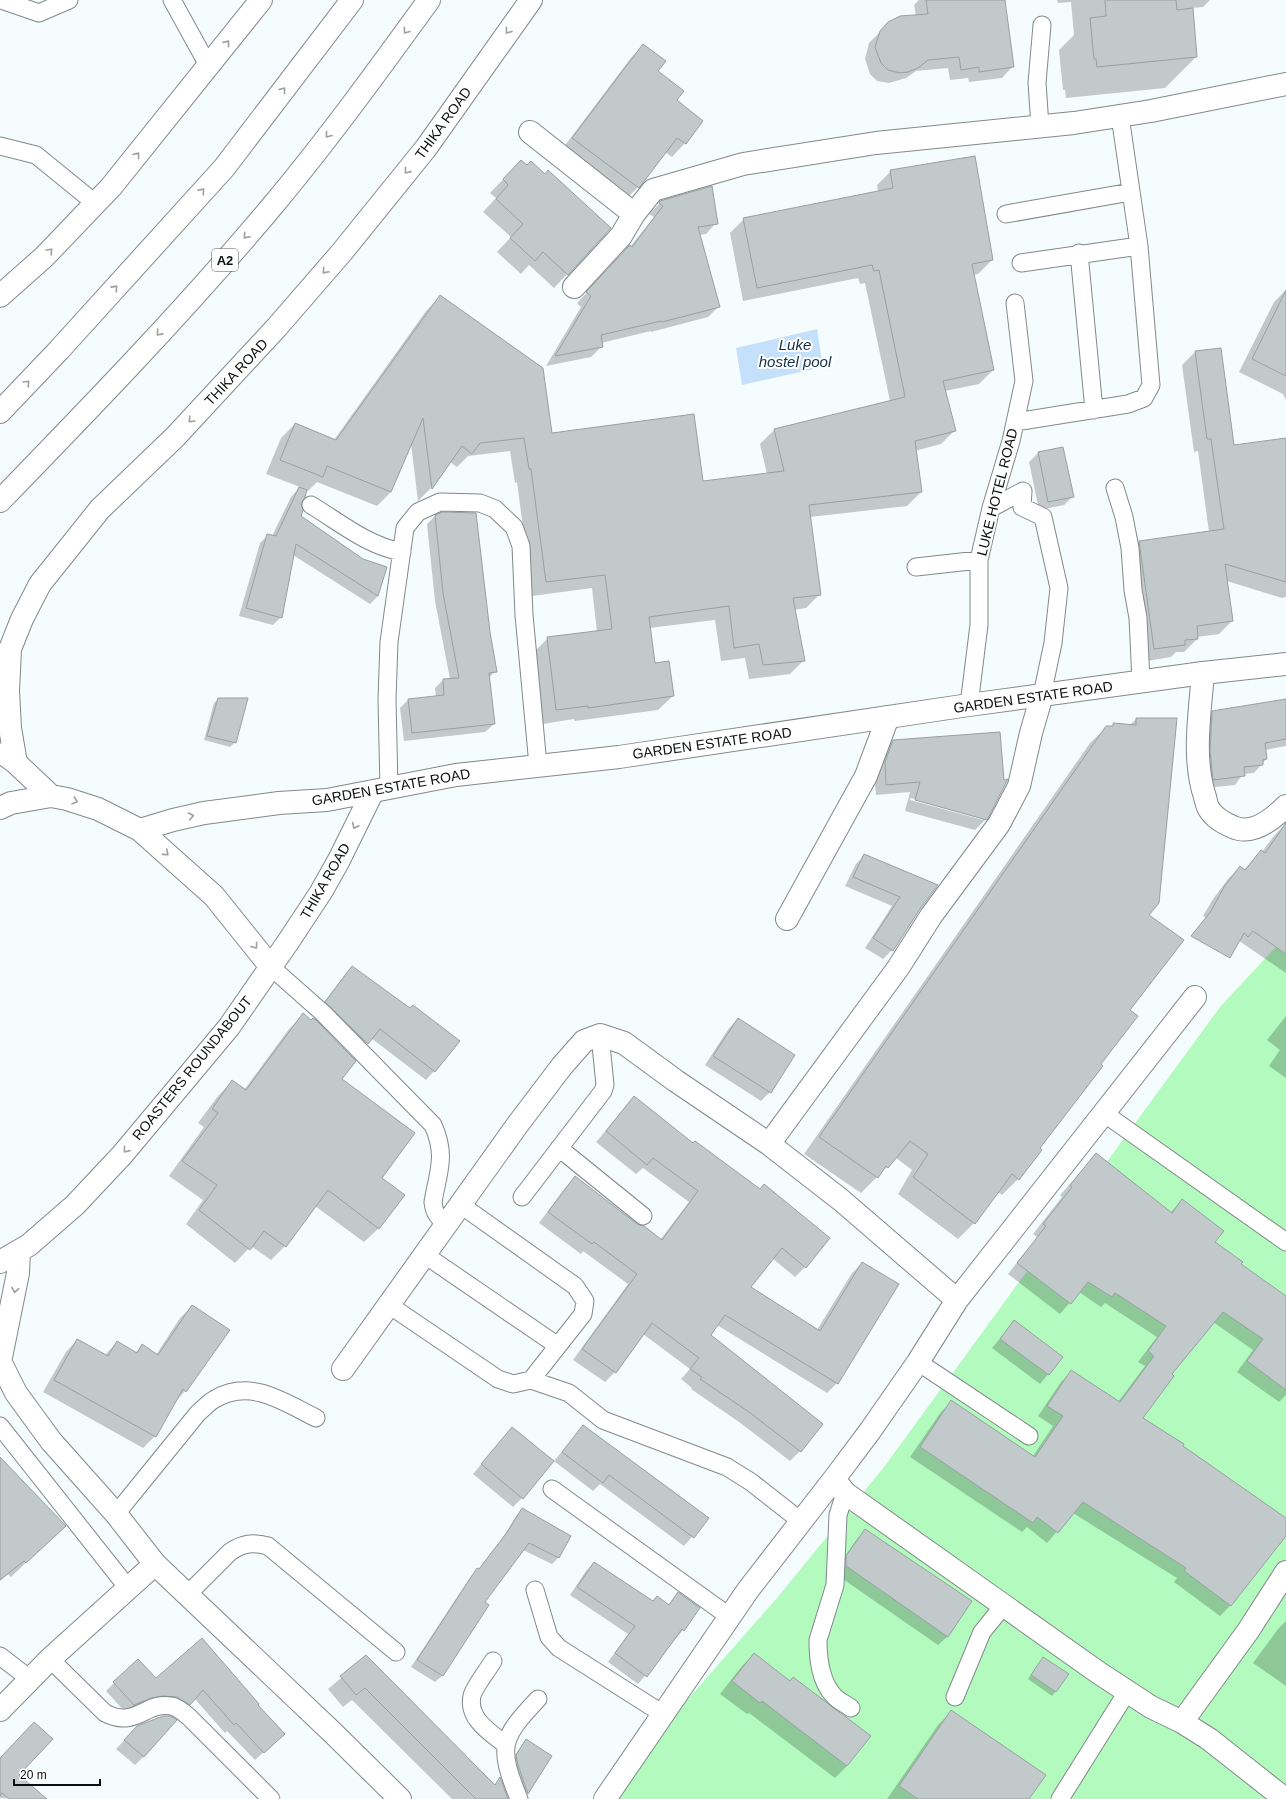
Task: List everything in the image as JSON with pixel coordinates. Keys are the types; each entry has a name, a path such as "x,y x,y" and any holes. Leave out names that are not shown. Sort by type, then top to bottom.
{"main road":[{"path":"0,296 27,274 111,187 209,67 261,0"},
{"path":"0,412 59,350 224,168 352,0"},
{"name":"A2","path":"0,501 108,389 275,203 353,103 429,0"},
{"name":"THIKA ROAD","path":"51,796 8,757 10,728 8,691 10,649 22,619 40,584 100,509 175,437 277,327 342,252 426,148 531,0"},
{"path":"574,288 621,236 634,214 653,190 743,164 876,143 1120,116 1286,84"},
{"path":"530,132 634,214"},
{"path":"0,284 27,274"},
{"name":"GARDEN ESTATE ROAD","path":"140,830 204,813 279,802 327,800 456,775 619,757 1141,681 1286,664"},
{"path":"1203,673 1198,751 1200,783 1209,809 1222,822 1240,830 1257,827 1270,820 1286,806"},
{"path":"769,1144 894,974 931,916 999,824 1019,786 1031,733 1042,695"},
{"path":"787,919 866,776 888,717"},
{"name":"THIKA ROAD","path":"271,967 339,860 381,790"},
{"path":"0,808 11,803 51,796 67,799 98,809 140,830 214,896 271,967"},
{"name":"ROASTERS ROUNDABOUT","path":"9,1257 29,1245 75,1206 122,1155 229,1027 271,967"},
{"path":"605,1799 748,1590 802,1522 840,1486 957,1300 1105,1114 1195,997"},
{"path":"343,1370 518,1124 562,1066 584,1041 600,1035 624,1043 714,1108 769,1144 841,1200 957,1300"},
{"path":"9,1257 18,1273 0,1362 16,1393 51,1441 116,1514 155,1564 332,1732 400,1799"},
{"path":"840,1486 1004,1605 1128,1692 1151,1707 1182,1722 1209,1739 1285,1799"},
{"path":"0,1710 50,1659 155,1564"},
{"path":"1182,1722 1248,1630 1286,1572"}],"lane":[{"path":"3,2 39,13 69,0"},
{"path":"172,0 209,67"},
{"path":"1040,126 1037,83 1042,25"},
{"path":"1015,422 1128,404 1144,398 1151,385 1139,246 1120,116"},
{"path":"0,146 36,155 95,203"},
{"path":"1006,214 1131,192"},
{"path":"1021,263 1079,253 1139,246"},
{"path":"1079,253 1094,410"},
{"name":"LUKE HOTEL ROAD","path":"969,705 979,625 979,560 991,508 1015,422 1024,381 1015,303"},
{"path":"1116,488 1124,517 1130,548 1133,590 1138,618 1141,681"},
{"path":"991,508 1023,491 1022,507 1043,517 1059,588 1053,643 1042,695"},
{"path":"381,790 389,642 405,528 418,512 440,502 480,503 495,509 514,527 521,546 524,615 538,765"},
{"path":"311,505 375,545 388,550 402,552"},
{"path":"916,567 979,560"},
{"path":"271,967 323,1013 433,1126 439,1138 442,1155 433,1202 434,1209 440,1220 447,1223"},
{"path":"522,1197 603,1091 605,1085 600,1035"},
{"path":"1105,1114 1286,1242"},
{"path":"559,1148 643,1216"},
{"path":"460,1205 575,1286 585,1301 583,1314 531,1380"},
{"path":"425,1255 558,1346"},
{"path":"389,1305 498,1379 513,1384 531,1380 569,1393 603,1420 727,1467 751,1482 802,1522"},
{"path":"918,1362 1029,1436"},
{"path":"116,1514 198,1413 214,1399 231,1392 245,1390 265,1393 316,1418"},
{"path":"0,1426 128,1588"},
{"path":"840,1486 835,1585 818,1640 818,1646 824,1681 834,1696 852,1708"},
{"path":"552,1489 730,1617"},
{"path":"187,1595 230,1552 238,1547 249,1543 268,1546 396,1652"},
{"path":"535,1590 549,1637 559,1648 663,1714"},
{"path":"955,1697 982,1632 1004,1605"},
{"path":"0,1656 30,1679"},
{"path":"50,1659 105,1713 115,1718 124,1719 134,1717 154,1708 166,1705 176,1707 189,1717 272,1799"},
{"path":"493,1661 472,1695 472,1710 480,1724 506,1745"},
{"path":"1060,1799 1128,1692"},
{"path":"519,1799 505,1762 506,1745 510,1732 518,1720 538,1699"}],"green space":[{"path":"1286,936 1286,1799 600,1799 777,1598 884,1467 1220,1007"}],"water":[{"name":"Luke hostel pool","path":"817,329 823,367 742,385 736,348"}],"building":[{"path":"926,0 1005,0 1014,67 979,72 979,67 961,70 959,57 928,60 918,68 908,72 900,73 888,70 881,63 875,47 880,31 888,22 900,16 928,14"},
{"path":"1105,0 1176,0 1177,10 1193,8 1197,57 1097,67 1096,59 1094,59 1090,18 1106,16"},
{"path":"643,44 666,61 658,71 684,91 677,100 703,121 686,144 677,138 639,188 572,138"},
{"path":"975,156 993,260 972,264 994,370 943,381 956,431 915,441 922,492 809,505 821,595 793,598 805,661 763,665 759,644 734,648 729,606 649,617 655,663 669,661 674,696 588,708 588,706 556,710 547,637 612,629 605,575 546,582 531,469 529,469 524,438 480,443 472,454 462,446 432,489 423,418 391,492 327,466 323,477 280,460 295,423 336,440 440,295 543,368 552,433 694,414 703,481 784,471 774,429 905,397 879,270 874,271 872,265 757,288 743,218 893,188 890,170"},
{"path":"521,160 527,165 531,161 545,174 548,170 611,228 568,275 543,252 535,261 510,238 523,224 496,199 508,185 503,179"},
{"path":"712,186 718,224 698,227 720,307 662,322 601,335 603,347 555,356 591,296 586,292 630,245 632,247 663,206 659,203 660,201"},
{"path":"1286,290 1286,376 1252,359"},
{"path":"1221,348 1234,445 1286,438 1286,582 1225,564 1233,621 1197,626 1198,639 1185,640 1185,645 1154,649 1139,541 1224,529 1211,439 1207,439 1195,351"},
{"path":"1063,447 1074,497 1048,502 1038,452"},
{"path":"299,487 307,490 301,504 303,510 301,516 363,559 387,567 378,596 296,544 282,618 246,608 267,534 276,536"},
{"path":"442,512 476,513 490,632 497,672 489,673 495,724 412,733 408,699 444,695 443,679 459,678 443,593 435,515"},
{"path":"218,698 248,698 236,743 207,736"},
{"path":"1286,699 1286,739 1265,743 1267,759 1263,760 1263,765 1244,767 1245,776 1213,780 1210,751 1212,711"},
{"path":"1136,718 1177,718 1159,903 1149,915 1184,940 1130,1010 1138,1016 1101,1064 1103,1066 1040,1148 1042,1150 1019,1180 1012,1174 975,1224 913,1177 928,1154 910,1141 888,1168 886,1166 878,1178 819,1137 1106,726 1113,726 1113,723 1136,725"},
{"path":"1000,732 1004,780 1008,779 987,820 915,800 920,782 886,785 885,762 893,740"},
{"path":"1286,823 1286,954 1253,931 1248,937 1244,933 1230,958 1191,936 1211,911 1224,887 1240,866 1245,870 1261,850 1265,853"},
{"path":"864,854 938,885 920,909 893,951 873,938 900,897 853,877"},
{"path":"352,966 410,1008 413,1005 460,1041 435,1072 380,1029 368,1044 325,1002"},
{"path":"303,1013 311,1020 313,1018 316,1020 356,1061 342,1079 415,1133 382,1178 405,1195 379,1229 328,1190 286,1247 264,1231 250,1250 199,1210 217,1185 182,1161 218,1113 212,1109 232,1080 246,1090"},
{"path":"738,1018 795,1055 771,1093 713,1056"},
{"path":"634,1096 693,1143 695,1141 760,1189 764,1184 830,1238 806,1268 782,1248 751,1287 820,1331 862,1262 899,1284 838,1384 725,1315 711,1335 823,1424 801,1452 749,1412 700,1379 702,1377 690,1369 699,1358 652,1323 616,1373 582,1349 637,1274 594,1242 592,1244 548,1212 575,1176 637,1224 644,1226 662,1240 698,1191 653,1158 647,1165 606,1131"},
{"path":"1096,1153 1172,1213 1182,1199 1224,1231 1215,1242 1243,1262 1241,1264 1286,1296 1286,1390 1247,1361 1263,1339 1223,1312 1172,1374 1174,1376 1143,1418 1184,1444 1183,1446 1286,1518 1286,1536 1231,1606 1184,1571 1186,1568 1083,1502 1058,1533 1037,1517 1033,1523 920,1447 951,1400 1035,1457 1063,1416 1047,1406 1071,1370 1120,1402 1154,1356 1148,1351 1166,1326 1115,1293 1112,1297 1088,1282 1071,1304 1017,1263 1046,1226 1043,1224 1072,1187 1070,1185"},
{"path":"192,1305 230,1330 186,1392 183,1389 156,1437 54,1380 77,1339 108,1356 117,1341 137,1353 142,1344 158,1355"},
{"path":"1014,1320 1063,1357 1049,1375 1000,1339"},
{"path":"583,1425 709,1518 694,1538 609,1475 603,1483 562,1452"},
{"path":"512,1427 554,1461 523,1499 481,1464"},
{"path":"0,1457 66,1526 26,1563 24,1561 0,1580"},
{"path":"522,1508 571,1536 559,1558 529,1543 485,1602 489,1605 443,1676 417,1660 477,1568 479,1569 508,1531"},
{"path":"865,1529 972,1601 948,1637 846,1566 846,1556"},
{"path":"594,1562 653,1601 657,1596 669,1605 678,1592 700,1608 684,1631 682,1629 647,1677 615,1653 635,1626 577,1587"},
{"path":"202,1638 259,1704 258,1705 285,1734 264,1753 236,1723 234,1725 203,1690 190,1705 177,1697 163,1696 151,1698 134,1705 113,1682 138,1659 156,1678"},
{"path":"754,1653 790,1681 793,1677 871,1736 847,1766 762,1701 760,1703 732,1681"},
{"path":"366,1655 495,1785 500,1777 508,1799 476,1799 365,1688 356,1695 340,1676"},
{"path":"1043,1657 1069,1674 1056,1692 1031,1675"},
{"path":"951,1710 1046,1775 1029,1799 918,1799 899,1786"},
{"path":"163,1716 171,1716 177,1720 144,1757 124,1740 137,1726"},
{"path":"34,1722 53,1739 19,1775 47,1799 9,1799 2,1793 0,1796 0,1758"},
{"path":"526,1739 552,1756 528,1794 516,1755"}]}
